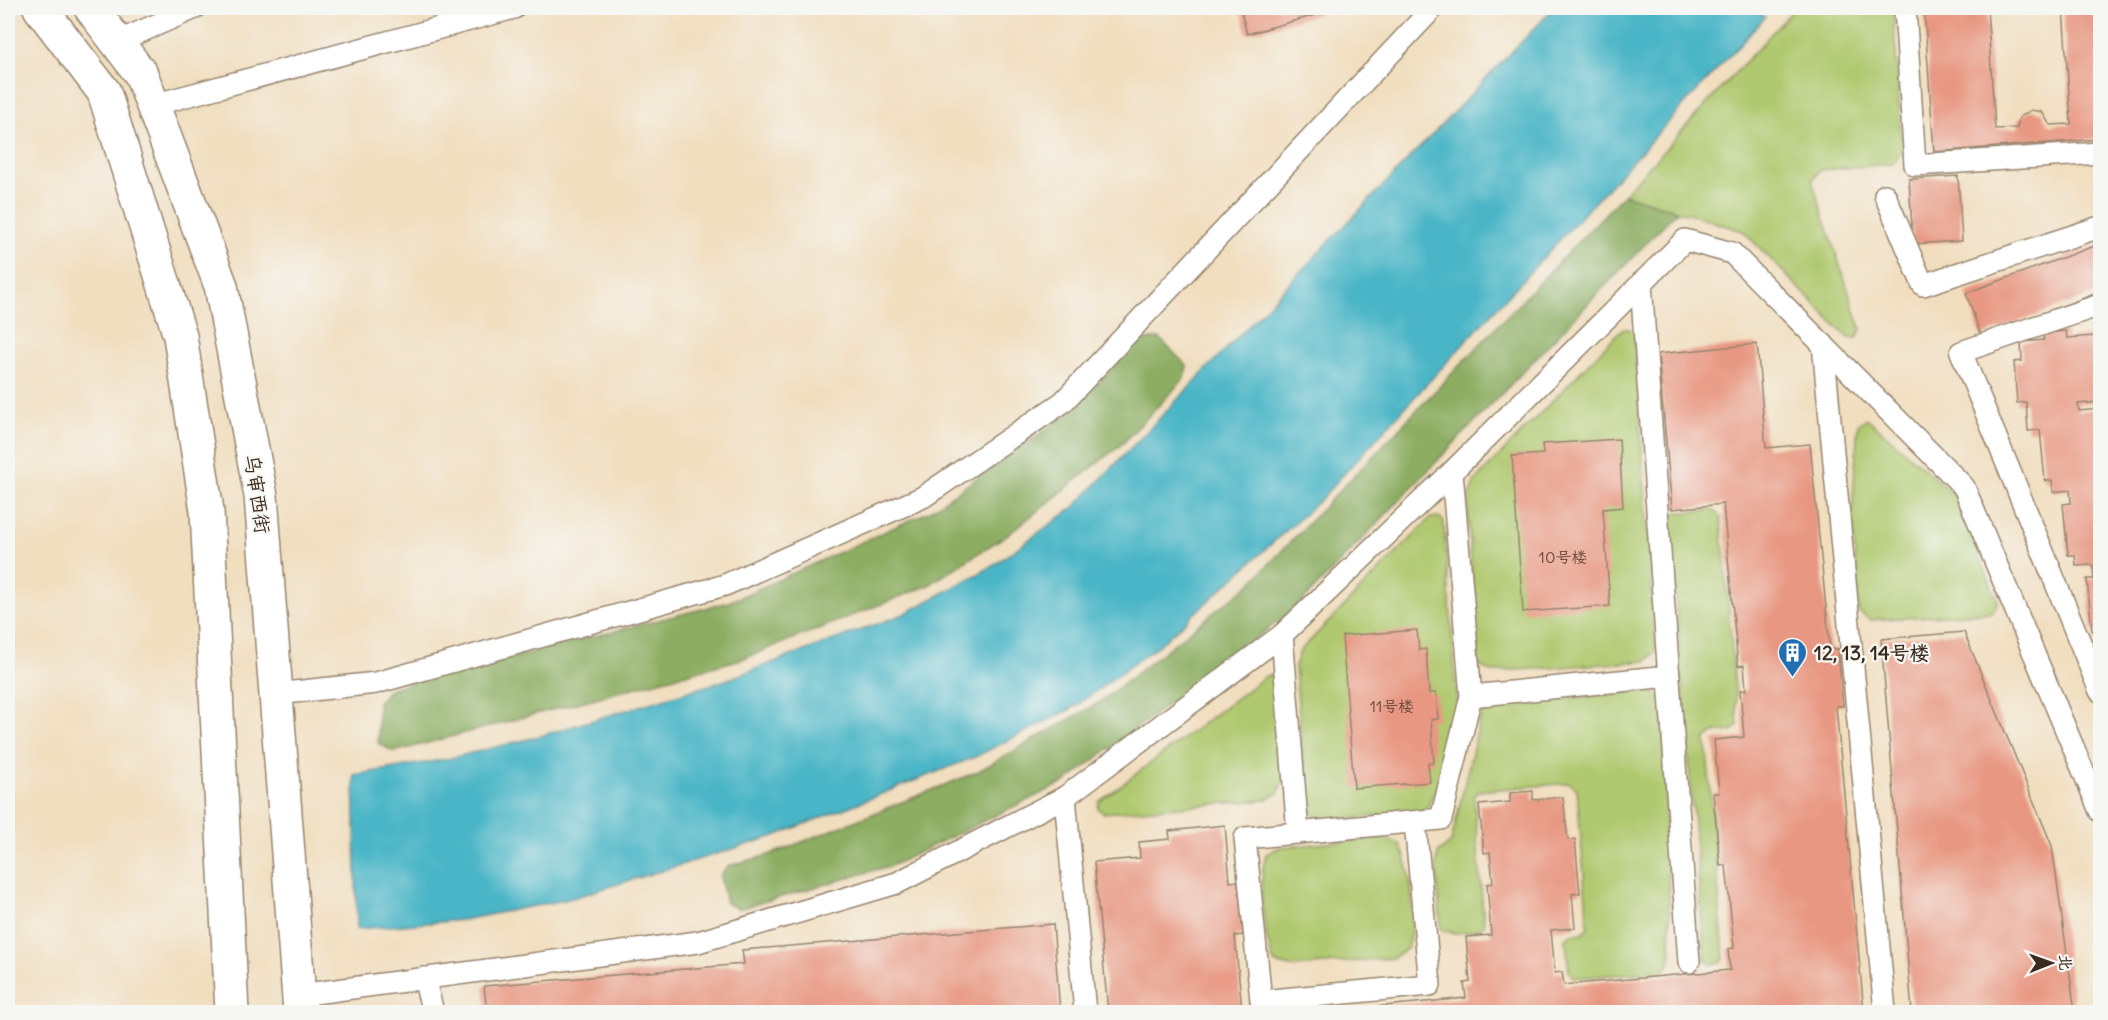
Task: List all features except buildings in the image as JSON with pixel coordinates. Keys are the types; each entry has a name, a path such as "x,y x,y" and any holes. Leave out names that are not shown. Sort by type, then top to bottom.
{"main road":[{"path":"40,8 104,92 180,336 207,511 232,1012"},
{"name":"乌审西街","path":"91,8 141,74 221,286 261,496 299,1004"}],"lane":[{"path":"117,42 195,8"},
{"path":"153,105 514,8"},
{"path":"276,694 376,683 725,585 923,497 1063,402 1433,8"},
{"path":"1905,8 1915,165 2100,153"},
{"path":"1885,195 1923,285 2100,227"},
{"path":"299,1004 424,978 698,942 897,883 1065,798 1282,635 1452,472 1685,240 1732,254 1964,487 2100,811"},
{"path":"1641,283 1689,962"},
{"path":"2100,305 1961,352 2100,691"},
{"path":"1822,344 1885,1012"},
{"path":"1416,822 1430,985 1395,996 1261,1000 1245,838 1441,819 1471,696 1452,472"},
{"path":"1282,635 1298,833"},
{"path":"1471,696 1669,676"},
{"path":"1065,798 1085,1012"},
{"path":"424,978 434,1012"}],"green space":[{"path":"1795,8 1893,8 1902,152 1892,164 1820,170 1812,181 1861,329 1857,338 1848,338 1743,231 1624,194"},
{"path":"1624,194 1677,211 1296,608 1065,782 893,865 739,909 726,903 720,877 728,866 772,854 977,772 1100,702 1251,583"},
{"path":"1622,329 1629,329 1634,335 1656,651 1646,661 1492,672 1478,665 1467,501 1475,481"},
{"path":"1159,338 1187,366 1184,379 1123,443 1010,533 927,586 742,659 394,752 378,743 378,702 391,688 729,602 928,512 1071,412 1138,341"},
{"path":"1868,419 1954,495 1998,601 1993,612 1870,620 1859,612 1852,514 1858,423"},
{"path":"1713,510 1721,517 1738,725 1732,731 1712,733 1706,739 1724,958 1721,963 1711,964 1705,959 1669,519 1675,513"},
{"path":"1439,517 1444,522 1457,702 1446,764 1428,806 1419,812 1328,821 1313,815 1307,802 1295,667 1300,651 1431,518"},
{"path":"1274,675 1279,682 1285,776 1278,793 1265,800 1103,813 1098,808 1099,802 1266,676"},
{"path":"1650,690 1663,700 1671,962 1663,971 1574,978 1569,971 1566,939 1571,934 1583,933 1588,927 1577,789 1570,783 1478,791 1474,797 1484,925 1463,933 1441,929 1436,865 1438,853 1451,842 1481,715 1491,706"},
{"path":"1382,838 1400,844 1411,882 1413,910 1407,949 1393,958 1291,967 1274,963 1262,909 1262,880 1266,854 1280,847"}],"water":[{"path":"1554,8 1755,8 1765,17 1320,500 1164,641 1073,708 975,757 772,837 569,899 463,920 357,929 354,775 447,759 540,736 723,681 904,614 991,567 1074,507"}],"place":[{"name":"12, 13, 14号楼","path":"1793,678"}]}
